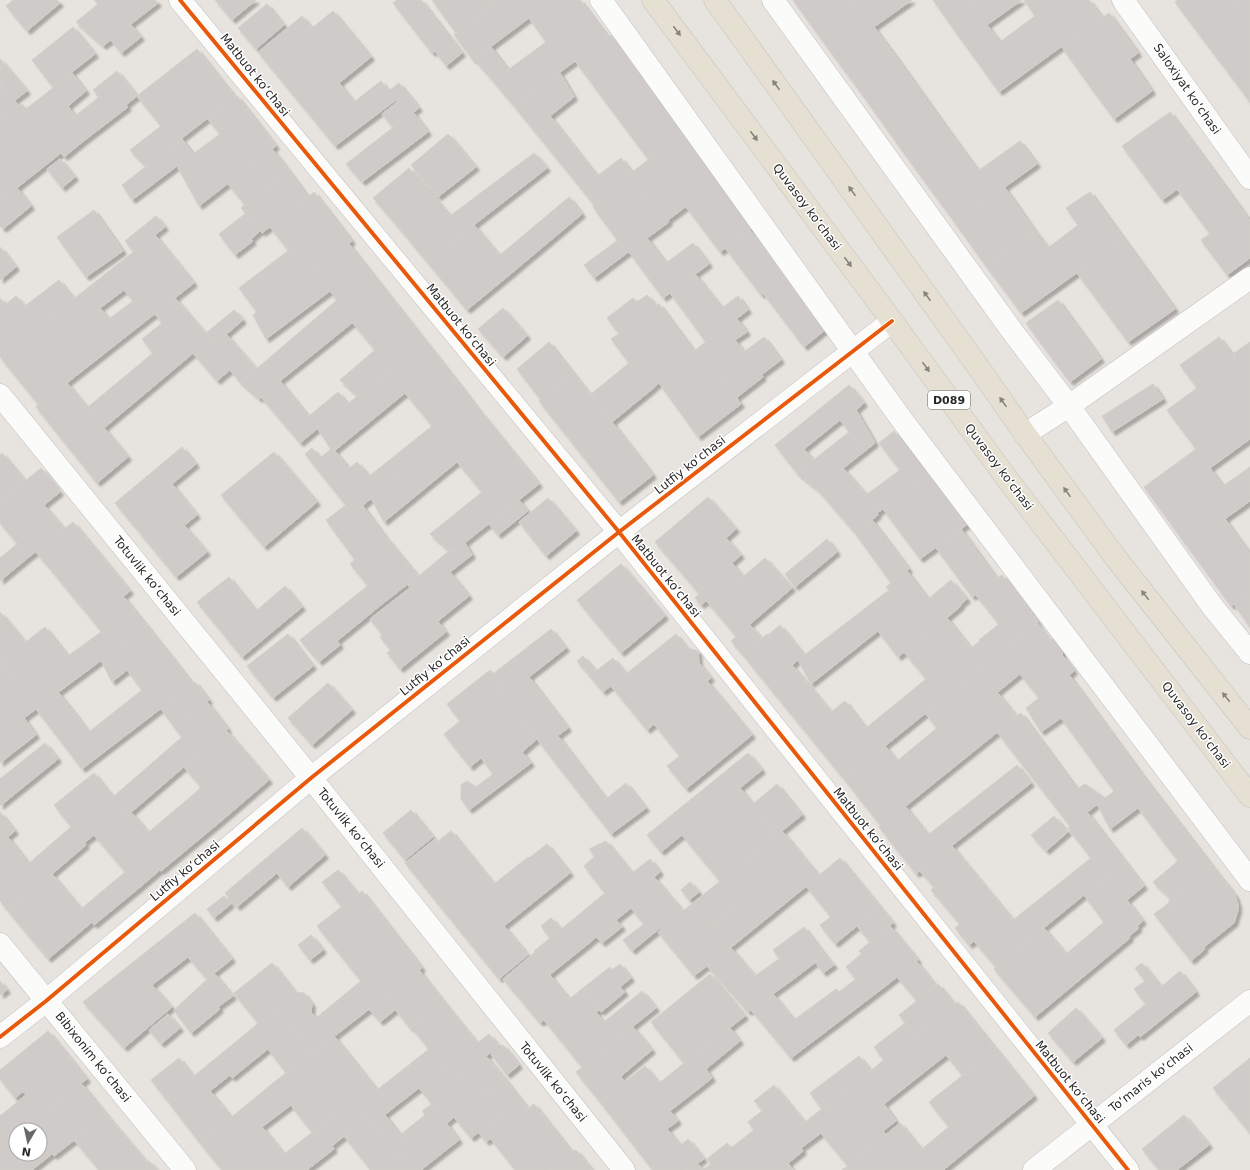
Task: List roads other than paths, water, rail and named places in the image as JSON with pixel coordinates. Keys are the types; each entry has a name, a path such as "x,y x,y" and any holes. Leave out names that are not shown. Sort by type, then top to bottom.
{"main road":[{"name":"Quvasoy koʻchasi","path":"653,0 892,321 1005,476 1250,796"},
{"path":"714,0 1047,465 1115,557 1250,728"}],"street":[{"name":"Matbuot koʻchasi","path":"180,0 618,532 1128,1170"},
{"path":"601,0 902,420 1250,880"},
{"path":"773,0 1212,606 1250,653"},
{"name":"Saloxiyat koʻchasi","path":"1124,0 1250,178"},
{"path":"1025,434 1068,406 1250,278"},
{"name":"Lutfiy koʻchasi","path":"0,1037 46,1001 311,778 618,532 892,321"},
{"name":"Totuvlik koʻchasi","path":"0,395 311,778 624,1170"},
{"name":"Bibixonim koʻchasi","path":"0,944 185,1170"},
{"name":"Toʻmaris koʻchasi","path":"1034,1170 1250,1001"}]}
